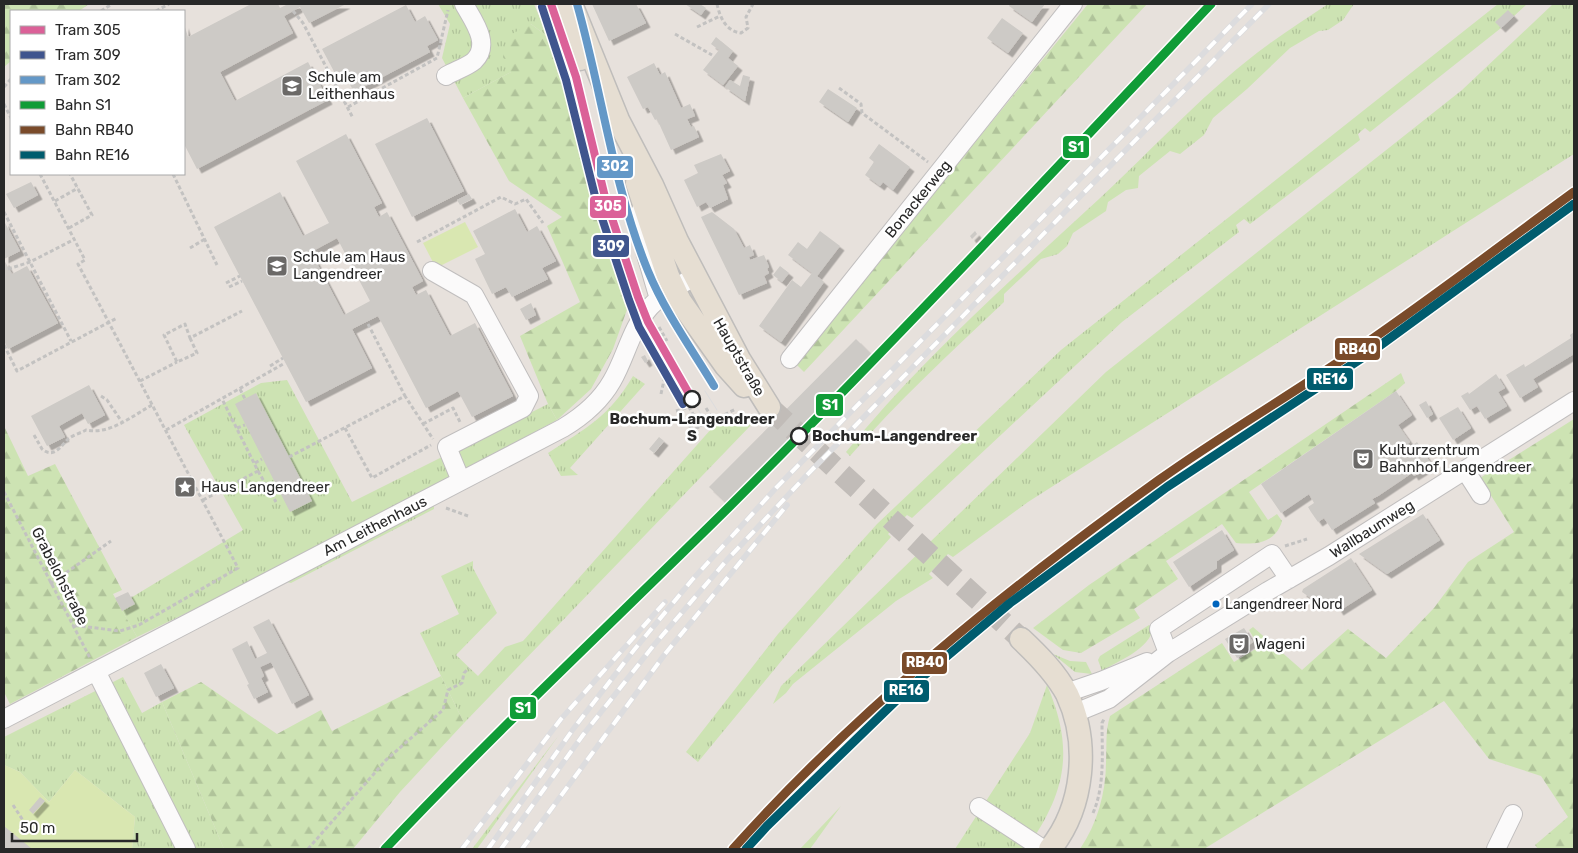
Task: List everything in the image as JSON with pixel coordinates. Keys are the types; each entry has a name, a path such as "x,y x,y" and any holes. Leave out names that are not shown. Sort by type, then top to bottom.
{"main road":[{"name":"Hauptstraße","path":"551,4 583,65 606,94"},
{"name":"Hauptstraße","path":"570,4 625,136 652,185 694,277 739,359 769,407 738,382 686,312 666,294 625,136"},
{"path":"1021,639 1042,661 1066,692 1075,713 1080,737 1081,762 1076,795 1064,828 1050,849"}],"street":[{"path":"446,76 474,60 480,51 480,35 456,4"},
{"name":"Bonackerweg","path":"790,359 1073,4"},
{"path":"432,271 474,295 529,396 523,408 467,436 440,443 461,481"},
{"name":"Am Leithenhaus","path":"4,719 563,428 588,411 613,380 631,337 649,308 666,294 694,277"},
{"name":"Wallbaumweg","path":"1075,713 1109,699 1168,653 1574,401"},
{"path":"1465,470 1481,494"},
{"path":"1168,653 1159,629 1272,554 1289,579"},
{"name":"Wallbaumweg","path":"1066,692 1101,681 1168,653"},
{"path":"96,671 186,849"},
{"path":"978,807 1043,849"},
{"path":"1496,849 1513,814"}],"path":[{"path":"158,10 169,4"},
{"path":"348,107 437,58 456,4"},
{"path":"716,4 720,16 727,27 741,33 748,28 746,17 754,4"},
{"path":"293,11 303,23 353,118"},
{"path":"697,27 720,16"},
{"path":"675,34 712,55"},
{"path":"839,88 861,104 862,113 940,171"},
{"path":"41,175 85,260 78,264 238,568 139,625 120,631 72,625"},
{"path":"69,228 92,215 71,175"},
{"path":"173,175 217,265"},
{"path":"54,201 78,188"},
{"path":"417,242 501,197 515,204 526,199 543,223"},
{"path":"4,212 71,342"},
{"path":"8,268 30,262 75,239"},
{"path":"190,248 205,239"},
{"path":"226,283 240,276"},
{"path":"229,287 242,280"},
{"path":"190,338 242,311"},
{"path":"4,345 17,371 117,318"},
{"path":"140,381 197,353 185,324 164,335 177,362"},
{"path":"345,428 372,478 440,443 423,424 406,396 368,324"},
{"path":"659,327 667,341"},
{"path":"645,335 701,427"},
{"path":"270,366 283,358"},
{"path":"166,430 286,363"},
{"path":"661,394 666,370"},
{"path":"240,389 245,399"},
{"path":"101,396 107,400 122,422"},
{"path":"289,457 406,396"},
{"path":"222,399 258,471 276,502"},
{"path":"34,435 42,449 53,453 58,451 68,440 86,430 102,431 152,405"},
{"path":"676,411 689,407"},
{"path":"423,424 452,408 467,436"},
{"path":"706,408 713,419"},
{"path":"689,426 701,427 713,419 736,409"},
{"path":"237,428 245,425"},
{"path":"254,463 262,459"},
{"path":"203,500 258,471"},
{"name":"Grabelohstraße","path":"4,492 96,671"},
{"path":"440,508 456,510 468,516"},
{"path":"50,584 111,541"},
{"path":"308,849 386,760 443,710 448,690 462,683 464,673 469,668"},
{"path":"13,805 28,828"}],"green space":[{"path":"4,4 89,4 80,10 10,10 10,62 4,67"},
{"path":"438,4 534,4 548,37 531,24 511,72 463,98 442,58 450,24"},
{"path":"1088,4 1147,4 804,372 795,363"},
{"path":"1328,4 1354,4 1343,20 1328,30 1319,31 1290,48 1213,118 1204,135 1180,154 1170,151 1139,176 1138,188 1126,190 1108,202 1106,211 1073,233 1067,246 1058,254 1041,259 1004,294 1004,302 906,396 850,456 846,452 905,385 968,321 1203,99 1246,61"},
{"path":"1498,4 1527,4 1514,16 1508,11 1496,22 1501,28 1370,132 1365,128 1358,134 1360,140 1250,224 1244,219 1236,225 1239,232 1122,322 912,518 907,515 888,534 891,537 792,648 698,762 686,752 778,634 877,524 1061,350"},
{"path":"1553,4 1574,4 1574,154 1028,502 953,557 948,554 929,574 933,578 896,601 793,684 773,704 781,686 1106,372 1462,90"},
{"path":"531,24 548,37 558,73 565,83 592,193 629,304 613,349 591,389 557,420 548,404 520,336 580,302 547,226 562,217 509,181 463,98 511,72 503,57 508,36"},
{"path":"465,222 478,247 436,268 423,243"},
{"path":"1401,373 1405,383 1396,391 1249,492 1268,520 1277,514 1282,521 1275,534 1270,538 1257,543 1236,543 1222,524 1166,561 1178,579 1134,609 1140,618 1081,653 1063,650 1033,628 1089,585"},
{"path":"633,376 645,384 570,468 578,475 561,476 548,453 596,421 606,412"},
{"path":"287,380 352,502 548,404 557,420 401,504 137,637 119,605 243,530 184,425 261,383"},
{"path":"744,414 753,423 464,723 420,633 459,614 441,576 473,561 473,568 497,613 456,655 478,676 505,647 523,641 720,419"},
{"path":"1574,419 1574,849 1538,849 1535,845 1568,817 1541,776 1489,759 1444,701 1204,849 1080,849 1096,819 1102,797 1106,774 1107,733 1110,716 1222,643 1234,662 1259,647 1249,630 1253,627 1302,670 1348,629 1386,658 1434,608 1468,562 1514,532 1480,478"},
{"path":"4,426 28,476 55,464 122,590 113,594 137,637 10,704 4,692"},
{"path":"434,505 434,509 291,583 285,580"},
{"path":"1149,625 1153,628 1151,635 1140,648 1102,671 1098,660 1100,656"},
{"path":"1053,654 1070,661 1086,662 1092,674 1075,672"},
{"path":"441,676 464,723 400,792 353,849 224,849 162,702 201,682 277,734 321,710 332,731"},
{"path":"123,677 142,713 162,702 224,849 132,849 135,817 75,770 49,802 20,772 4,765 4,737"},
{"path":"1047,685 1056,708 1063,751 1058,790 1040,829 1026,849 955,849 1030,733"},
{"path":"559,735 477,849 472,849"},
{"path":"4,765 20,772 49,802 75,770 135,817 132,849 4,849"},
{"path":"841,806 810,849 800,849"}],"building":[{"name":"Schule am Leithenhaus","path":"251,4 278,4 280,8 288,4 346,4 309,23 300,7 284,16 293,33 220,72 235,101 308,62 328,100 197,169 185,146 185,27 188,37"},
{"path":"592,4 636,4 646,23 609,41"},
{"path":"685,4 700,4 706,8 701,15"},
{"path":"1010,4 1045,4 1032,22 1009,6"},
{"path":"406,5 415,22 425,16 438,40 427,46 430,52 354,92 345,75 338,79 322,49"},
{"path":"1508,10 1514,16 1501,28 1495,22"},
{"path":"1002,18 1023,33 1008,53 987,38"},
{"path":"716,37 733,51 728,58 738,66 723,85 703,70 719,50 711,44"},
{"path":"654,63 660,75 665,72 681,108 690,104 695,116 687,119 691,127 694,126 699,137 671,150 657,119 655,120 648,107 643,109 627,77"},
{"path":"743,75 750,77 745,101 725,87 730,80 740,86"},
{"path":"828,89 857,108 848,122 819,102"},
{"path":"427,118 464,191 412,217 375,144"},
{"name":"Schule am Haus Langendreer","path":"346,134 382,203 374,207 379,217 387,212 423,281 412,287 416,295 426,290 450,336 475,323 513,396 472,417 458,391 426,408 378,316 352,329 372,368 306,402 214,227 280,192 303,236 329,223 296,161","holes":["337,238 370,301 344,315 311,252"]},
{"path":"879,144 910,167 893,190 883,182 880,186 865,175 874,162 869,158"},
{"path":"721,154 730,171 722,175 727,183 723,185 728,199 710,208 706,202 697,207 684,180 698,173 694,165"},
{"path":"31,182 38,195 14,208 6,194"},
{"path":"469,194 472,199 460,205 457,200"},
{"path":"515,209 527,232 537,226 556,261 542,268 548,279 512,297 506,287 492,294 475,259 485,254 473,231"},
{"path":"712,212 734,229 744,248 750,245 754,255 749,257 750,260 764,255 769,267 767,269 769,273 764,276 767,283 739,295 701,217"},
{"path":"4,221 20,251 4,259"},
{"path":"820,231 840,246 817,276 824,282 781,342 759,326 792,280 801,287 812,273 788,255 798,242 807,249"},
{"path":"975,231 977,234 972,239 970,236"},
{"path":"4,260 12,274 27,266 58,323 8,349 4,341"},
{"path":"780,266 789,273 782,282 773,275"},
{"path":"531,303 536,315 526,320 520,309"},
{"path":"1574,332 1574,354 1533,379 1538,387 1520,398 1506,375 1524,364 1525,367 1530,364 1571,338 1570,335"},
{"path":"856,339 873,356 726,503 709,487"},
{"path":"645,355 648,361 645,363 641,357"},
{"path":"1496,374 1505,388 1498,392 1507,406 1485,419 1477,406 1470,410 1461,396 1468,392 1469,394"},
{"path":"89,385 105,415 88,424 82,413 59,426 65,437 47,446 31,416"},
{"name":"Kulturzentrum Bahnhof Langendreer","path":"1396,391 1412,415 1398,425 1410,442 1399,450 1401,453 1417,442 1432,465 1414,476 1412,473 1372,499 1375,503 1332,530 1324,518 1318,522 1311,512 1308,507 1314,503 1309,494 1281,513 1261,484"},
{"path":"256,393 312,501 290,512 235,404"},
{"path":"1426,401 1433,414 1427,418 1419,405"},
{"path":"1458,407 1471,428 1453,440 1439,418"},
{"path":"659,437 664,441 654,453 649,449"},
{"path":"1423,514 1440,540 1387,574 1359,554"},
{"path":"1222,530 1234,550 1217,561 1217,568 1189,587 1173,562"},
{"path":"1351,558 1372,590 1339,611 1331,598 1321,605 1302,592 1303,589"},
{"path":"128,592 135,604 122,611 115,598"},
{"path":"269,619 309,695 292,704 271,662 260,667 264,676 261,678 268,692 254,699 232,649 247,641 255,659 267,653 253,627"},
{"name":"Wageni","path":"1244,628 1253,642 1246,647 1248,651 1237,658 1225,639"},
{"path":"161,664 174,688 156,697 144,673"},
{"path":"40,797 45,801 33,814 29,810"},
{"path":"4,826 32,849 4,849"}],"tunnel":[{"path":"769,407 1021,639"}],"tram line":[{"name":"305","path":"551,4 576,77 605,197 638,297 648,322 692,399"},
{"name":"302","path":"577,4 617,172 636,239 662,301 714,386"},
{"name":"309","path":"542,7 566,80 596,200 629,300 639,327 683,404"},
{"path":"705,391 717,410"},
{"path":"692,399 704,419"}],"railway":[{"path":"488,849 574,728 634,650 692,580 776,488 1252,4"},
{"path":"501,849 583,735 654,645 727,560 805,477 1269,4"},
{"path":"522,849 665,654 787,505"},
{"path":"462,849 561,719 665,602"}],"rail line":[{"name":"S1","path":"385,849 852,382 1211,4"},
{"name":"RB40","path":"733,849 781,797 883,699 990,608 1046,564 1184,462 1340,361 1444,288 1574,192"},
{"name":"RE16","path":"746,849 767,826 909,688 1010,603 1167,487 1371,352 1574,204"}],"place":[{"name":"Schule am Leithenhaus","path":"292,86"},
{"name":"Schule am Haus Langendreer","path":"277,266"},
{"name":"Bochum-Langendreer S","path":"692,399"},
{"name":"Bochum-Langendreer","path":"799,436"},
{"name":"Kulturzentrum Bahnhof Langendreer","path":"1363,459"},
{"name":"Haus Langendreer","path":"185,487"},
{"name":"Langendreer Nord","path":"1216,604"},
{"name":"Wageni","path":"1239,644"}]}
